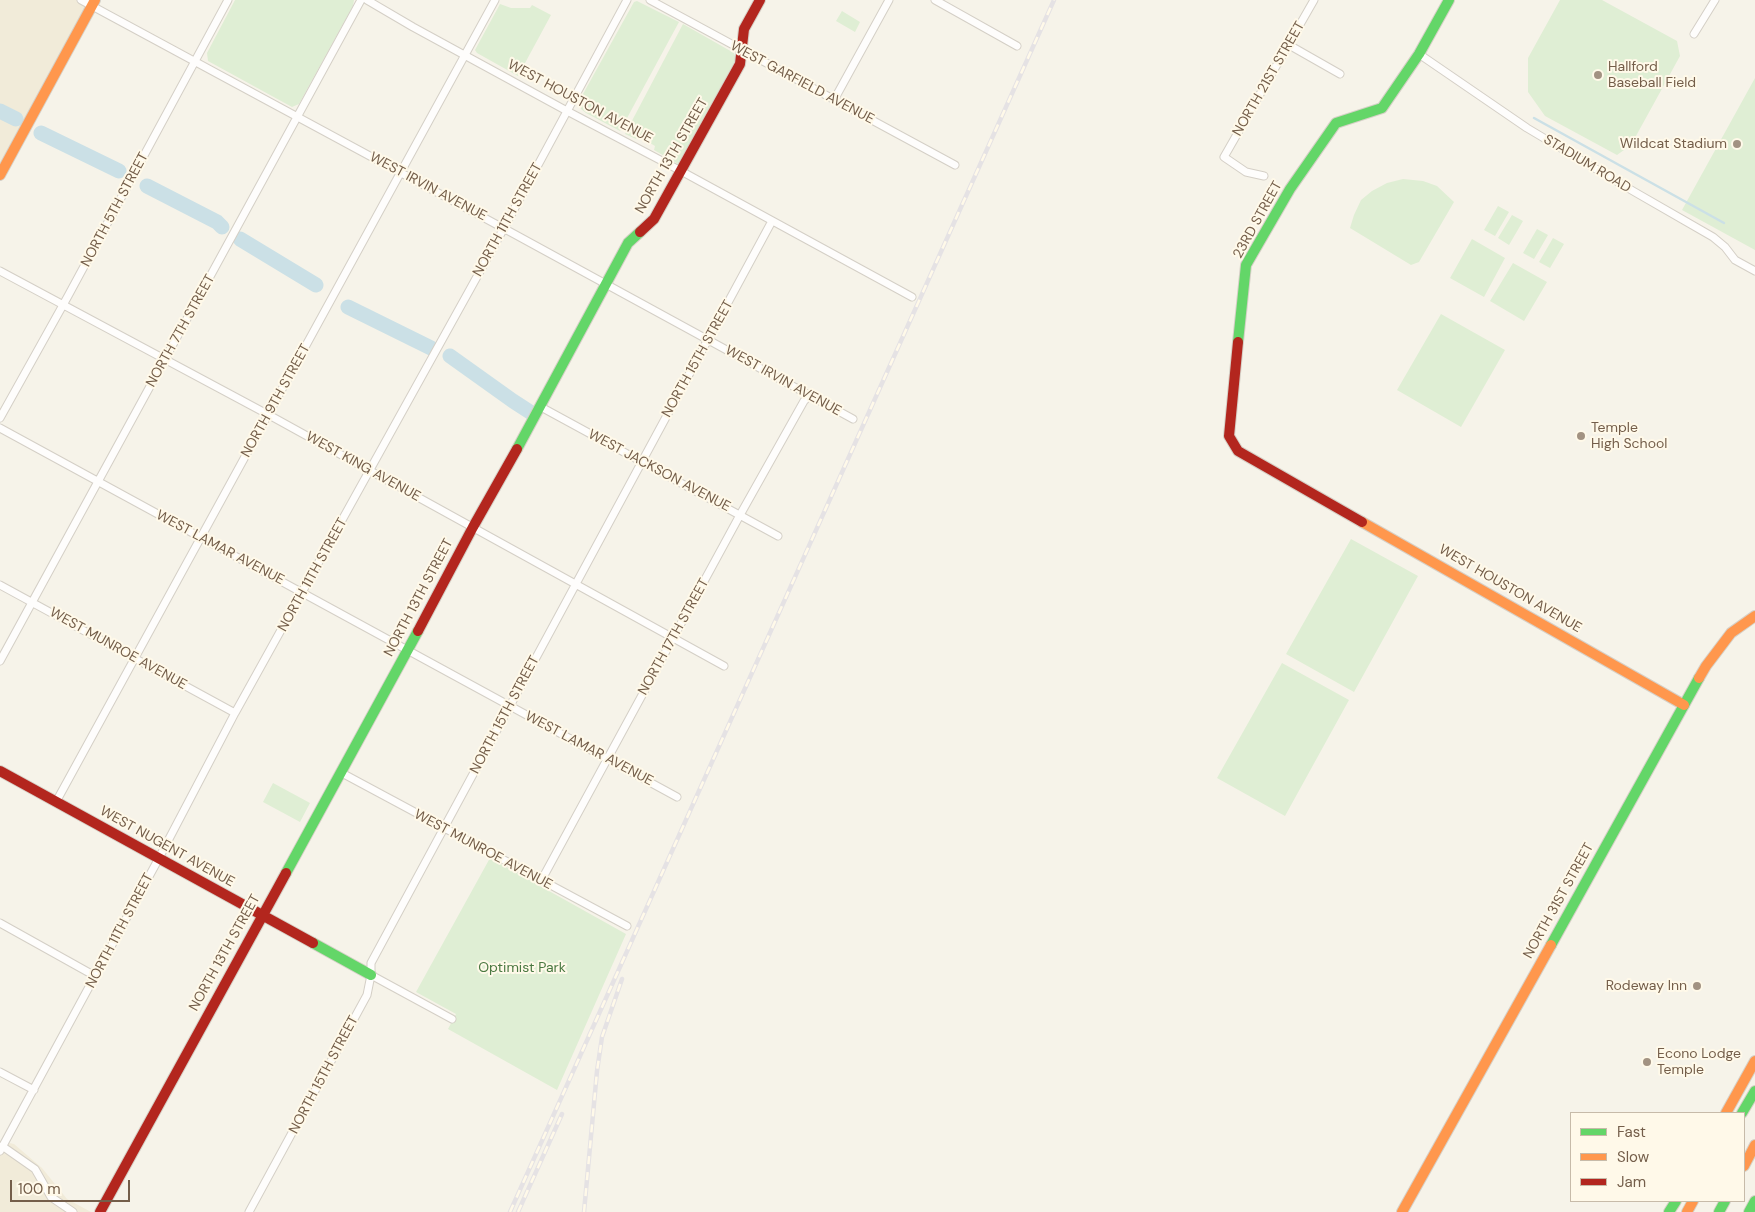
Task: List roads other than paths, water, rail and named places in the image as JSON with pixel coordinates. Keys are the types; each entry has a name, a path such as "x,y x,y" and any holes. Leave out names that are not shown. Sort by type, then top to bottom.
{"main road":[{"name":"NORTH 13TH STREET","path":"100,1212 408,650 473,527 541,407 628,243 654,219 740,64 740,50 744,29 760,0"},
{"name":"23RD STREET","path":"1321,498 1238,451 1229,436 1246,265 1290,189 1336,123 1382,108 1419,54 1449,0"},
{"path":"0,176 93,3"},
{"name":"WEST HOUSTON AVENUE","path":"1321,498 1684,704"},
{"name":"NORTH 31ST STREET","path":"1402,1212 1706,666 1730,633 1755,616"},
{"name":"WEST NUGENT AVENUE","path":"0,770 371,975"},
{"path":"1727,1112 1755,1061"},
{"path":"1743,1112 1755,1091"},
{"path":"1745,1164 1755,1145"},
{"path":"1749,1212 1755,1201"}],"street":[{"name":"WEST IRVIN AVENUE","path":"81,0 93,3 297,117 606,283 853,419"},
{"name":"NORTH 5TH STREET","path":"0,418 64,304 228,0"},
{"name":"NORTH 7TH STREET","path":"0,661 361,0"},
{"name":"WEST HOUSTON AVENUE","path":"367,0 567,112 681,171 912,297"},
{"name":"NORTH 9TH STREET","path":"56,802 495,0"},
{"name":"NORTH 11TH STREET","path":"1,1148 96,976 235,713 504,228 627,0"},
{"name":"WEST GARFIELD AVENUE","path":"650,0 955,165"},
{"path":"834,100 889,0"},
{"path":"935,0 1017,46"},
{"name":"NORTH 21ST STREET","path":"1264,176 1246,172 1224,157 1314,0"},
{"path":"1694,34 1715,0"},
{"path":"1289,44 1340,74"},
{"name":"STADIUM ROAD","path":"1419,54 1527,128 1712,236 1725,247 1735,260 1755,271"},
{"name":"NORTH 15TH STREET","path":"250,1212 367,995 371,963 442,828 772,222"},
{"name":"WEST KING AVENUE","path":"0,271 269,415 724,666"},
{"name":"NORTH 17TH STREET","path":"541,881 740,515 804,401 810,395"},
{"name":"WEST JACKSON AVENUE","path":"541,407 778,536"},
{"name":"WEST LAMAR AVENUE","path":"0,428 677,797"},
{"name":"WEST MUNROE AVENUE","path":"0,585 235,713"},
{"name":"WEST MUNROE AVENUE","path":"340,772 627,926"},
{"path":"0,923 96,976"},
{"name":"WEST NUGENT AVENUE","path":"371,975 452,1019"},
{"path":"0,1072 34,1090"},
{"path":"1,1148 35,1169 51,1197 74,1212"}],"waterway":[{"path":"0,111 16,119"},
{"path":"1534,118 1724,223"},
{"path":"41,133 119,171"},
{"path":"147,186 217,222 222,227"},
{"path":"240,239 316,285"},
{"path":"348,307 431,348"},
{"path":"450,356 530,412"}],"railway":[{"path":"510,1212 1054,0"},
{"path":"584,1212 602,1037 622,979"},
{"path":"518,1212 562,1114"}],"place":[{"name":"Hallford Baseball Field","path":"1598,75"},
{"name":"Wildcat Stadium","path":"1737,144"},
{"name":"Temple High School","path":"1581,436"},
{"name":"Rodeway Inn","path":"1697,986"},
{"name":"Econo Lodge Temple","path":"1647,1062"}],"park label":[{"name":"Optimist Park","path":"522,968"}]}
